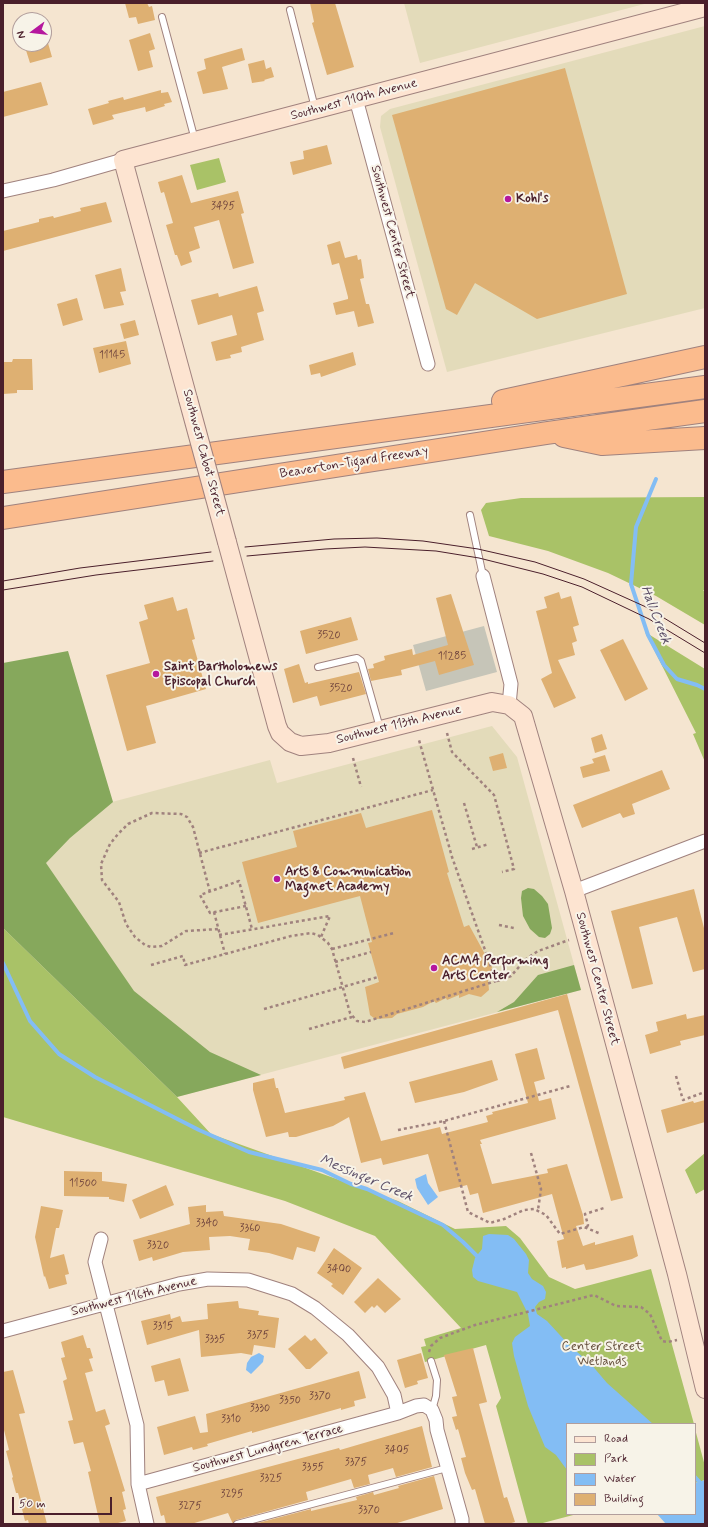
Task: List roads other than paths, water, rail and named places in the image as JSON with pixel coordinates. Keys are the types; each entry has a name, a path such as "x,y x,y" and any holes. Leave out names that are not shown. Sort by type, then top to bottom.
{"highway":[{"path":"374,433 407,418 544,394 705,357"},
{"name":"Beaverton-Tigard Freeway","path":"3,482 705,387"},
{"name":"Beaverton-Tigard Freeway","path":"3,518 547,433 705,411"},
{"path":"547,433 602,444 705,438"}],"street":[{"name":"Southwest 110th Avenue","path":"3,191 53,180 123,160 705,7"},
{"name":"Southwest Center Street","path":"356,99 428,364"},
{"name":"Southwest Cabot Street","path":"123,160 276,726 280,733 290,742"},
{"path":"483,576 511,684 509,705"},
{"name":"Southwest 113th Avenue","path":"290,742 301,746 312,745 380,730 492,702 509,705"},
{"name":"Southwest Center Street","path":"509,705 523,716 528,727 574,891 677,1274 701,1356 705,1389"},
{"path":"574,891 705,841"},
{"path":"101,1239 95,1262 104,1304 137,1425 138,1484 147,1524"},
{"name":"Southwest 116th Avenue","path":"3,1331 179,1284 208,1279 248,1280 292,1294 315,1308 342,1330 378,1367 394,1395 398,1413"},
{"name":"Southwest Lundgren Terrace","path":"138,1484 398,1413 416,1406 424,1406 432,1410"},
{"path":"432,1410 462,1519 462,1524"}],"lane":[{"path":"290,10 316,110"},
{"path":"162,17 195,141"},
{"path":"470,515 483,576"},
{"path":"318,667 358,658 361,661 380,730"},
{"path":"431,1361 437,1380 437,1390 432,1410"},
{"path":"237,1524 447,1468"}],"water":[{"path":"426,1174 428,1183 438,1197 428,1205 417,1188 415,1179"},
{"path":"489,1234 508,1235 514,1239 529,1260 528,1273 532,1279 543,1286 546,1292 545,1299 539,1302 535,1307 537,1314 547,1321 570,1346 590,1363 607,1383 652,1423 566,1423 566,1469 556,1455 545,1447 528,1406 514,1356 512,1343 515,1337 530,1326 528,1314 517,1292 478,1281 473,1277 472,1270 475,1258 482,1249 483,1236"},
{"path":"259,1353 264,1356 263,1362 251,1374 246,1370 247,1363 251,1357"},
{"path":"705,1480 705,1524 666,1524 658,1515 696,1515 696,1483"}],"waterway":[{"name":"Hall Creek","path":"656,479 636,527 631,584 648,635 664,665 677,679 705,689"},
{"name":"Messinger Creek","path":"3,963 30,1021 59,1054 95,1077 199,1130 249,1152 322,1170 351,1184 367,1189 443,1225 480,1259"},
{"name":"Messinger Creek","path":"696,1478 705,1488"}],"tram line":[{"path":"245,547 334,539 377,538 423,541 478,549 535,562 584,579 646,607 705,643"},
{"path":"247,556 365,547 436,551 479,558 543,574 582,587 649,619 705,653"},
{"path":"3,581 80,568 211,552"},
{"path":"3,590 96,575 213,561"}],"place":[{"name":"Kohl's","path":"508,199"},
{"name":"Saint Bartholomews Episcopal Church","path":"156,674"},
{"name":"Arts & Communication Magnet Academy","path":"277,879"},
{"name":"ACMA Performing Arts Center","path":"434,968"}],"park label":[{"name":"Center Street Wetlands","path":"602,1354"}]}
